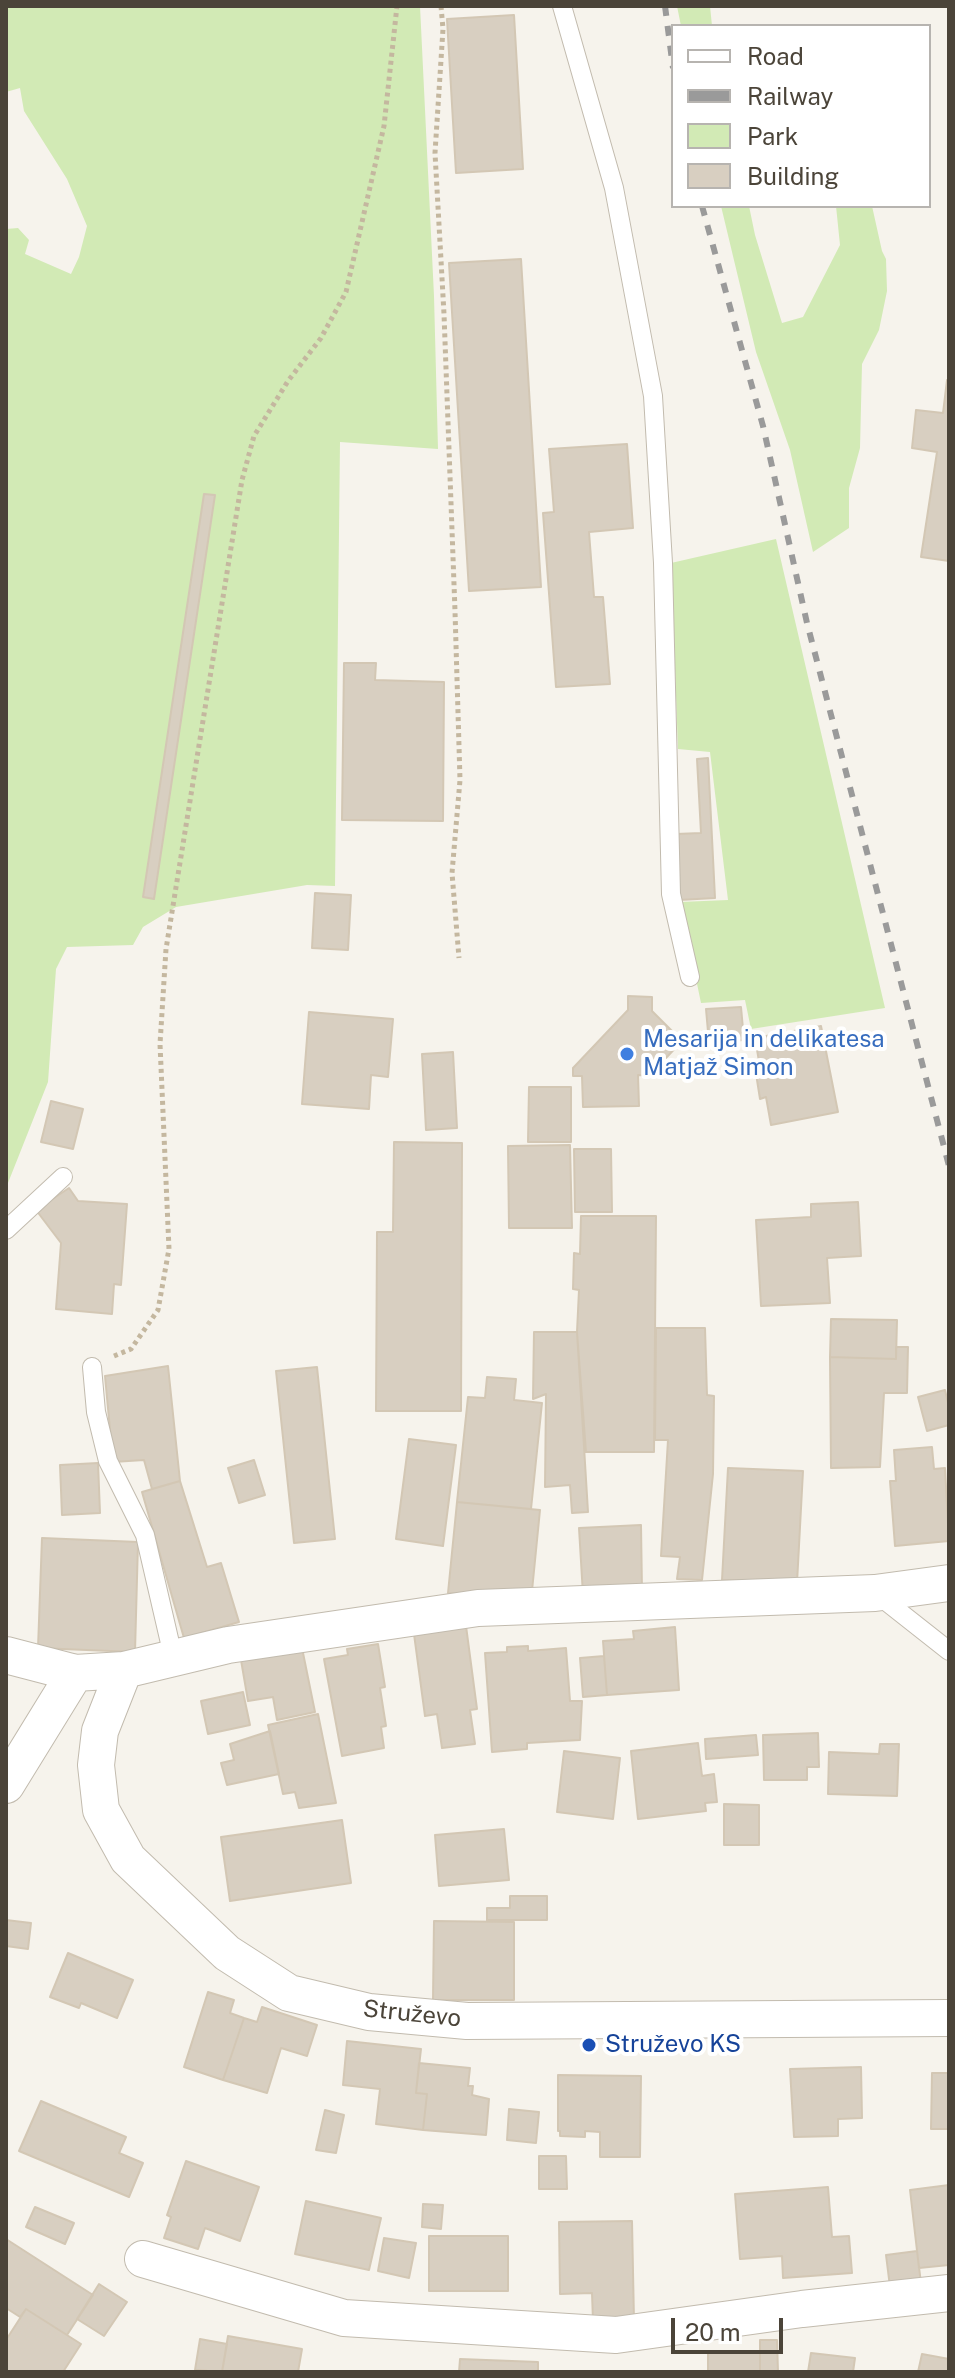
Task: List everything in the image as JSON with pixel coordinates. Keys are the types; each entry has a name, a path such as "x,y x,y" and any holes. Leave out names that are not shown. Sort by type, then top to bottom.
{"street":[{"path":"6,1655 75,1673 124,1670 228,1645 478,1608 875,1593 949,1583"},
{"name":"Struževo","path":"124,1670 100,1731 96,1765 101,1810 128,1859 227,1953 289,1993 369,2012 467,2021 949,2018"},
{"path":"6,1785 75,1673"},
{"path":"143,2259 344,2318 616,2335 802,2309 949,2293"}],"lane":[{"path":"562,6 614,188 653,396 663,563 671,894 690,977"},
{"path":"6,1230 63,1177"},
{"path":"92,1367 96,1412 108,1461 145,1535 173,1656"},
{"path":"875,1593 949,1651"}],"path":[{"path":"92,1367 131,1349 158,1310 169,1249 160,1044 166,949 242,480 254,436 288,381 321,338 346,292 384,126 397,6"},
{"path":"441,6 443,29 435,153 456,642 460,780 452,873 459,958"}],"green space":[{"path":"6,6 420,6 438,449 340,442 335,886 307,885 176,907 143,927 133,945 67,947 56,969 48,1082 6,1188 6,229 18,228 29,240 25,254 71,274 87,226 67,179 24,111 20,88 6,92"},
{"path":"677,6 710,6 712,24 681,24"},
{"path":"721,208 749,208 782,323 803,317 840,245 836,208 872,208 886,259 887,291 879,330 862,364 860,448 849,488 849,528 813,552 790,450 756,352"},
{"path":"776,539 885,1008 751,1029 745,1000 701,1003 680,902 728,900 710,752 678,749 671,563"}],"building":[{"path":"514,15 523,169 456,173 447,19"},
{"path":"521,259 541,587 469,591 449,263"},
{"path":"947,380 949,561 921,557 937,452 912,448 916,410 943,413"},
{"path":"627,444 633,528 589,532 594,597 603,597 610,684 556,687 543,513 554,512 549,449"},
{"path":"204,494 215,495 154,899 143,897"},
{"path":"344,663 376,663 375,680 444,682 443,821 342,820"},
{"path":"708,758 715,898 679,900 676,834 701,833 697,759"},
{"path":"315,893 351,895 348,950 312,948"},
{"name":"Mesarija in delikatesa Matjaž Simon","path":"628,996 652,997 652,1011 682,1041 649,1076 638,1075 639,1106 583,1107 582,1076 573,1076 573,1068 628,1010"},
{"path":"741,1007 744,1040 709,1043 706,1009"},
{"path":"309,1012 393,1019 388,1077 371,1075 369,1109 302,1104"},
{"path":"821,1026 838,1112 771,1125 766,1097 760,1099 755,1067 760,1067 755,1038"},
{"path":"453,1052 457,1128 426,1130 422,1054"},
{"path":"529,1087 571,1087 571,1142 528,1142"},
{"path":"51,1101 83,1109 73,1149 41,1142"},
{"path":"394,1142 462,1143 461,1411 376,1411 377,1232 393,1232"},
{"path":"570,1145 572,1228 509,1228 508,1146"},
{"path":"574,1149 611,1149 612,1212 575,1212"},
{"path":"69,1188 78,1201 127,1204 121,1285 114,1284 112,1314 56,1309 61,1243 36,1210"},
{"path":"858,1202 861,1256 827,1258 830,1303 761,1306 756,1220 811,1217 811,1204"},
{"path":"581,1216 656,1216 654,1452 586,1452 577,1332 579,1290 573,1289 574,1253 580,1254"},
{"path":"831,1319 897,1320 896,1359 830,1357"},
{"path":"656,1328 705,1328 707,1395 714,1396 713,1474 702,1580 677,1579 680,1557 661,1556 668,1440 655,1440"},
{"path":"534,1332 577,1332 588,1512 572,1513 570,1485 545,1487 546,1394 533,1399"},
{"path":"896,1347 908,1347 907,1393 884,1393 880,1467 831,1468 830,1357 896,1359"},
{"path":"168,1366 180,1481 152,1489 144,1460 113,1462 105,1376"},
{"path":"317,1367 335,1539 294,1543 276,1371"},
{"path":"487,1377 516,1379 514,1400 542,1403 531,1509 457,1502 468,1397 485,1398"},
{"path":"945,1390 949,1425 927,1431 918,1397"},
{"path":"409,1439 456,1445 443,1546 396,1539"},
{"path":"932,1447 934,1469 945,1468 949,1541 895,1546 890,1481 896,1481 894,1450"},
{"path":"254,1460 265,1495 239,1503 228,1468"},
{"path":"98,1463 100,1513 62,1515 60,1465"},
{"path":"728,1468 803,1471 797,1583 722,1580"},
{"path":"180,1481 207,1567 221,1563 239,1622 184,1638 142,1492"},
{"path":"457,1502 540,1510 531,1601 448,1593"},
{"path":"641,1525 642,1592 583,1595 579,1528"},
{"path":"42,1538 138,1542 135,1652 38,1648"},
{"path":"466,1626 477,1709 470,1710 475,1744 442,1748 437,1714 425,1716 414,1634"},
{"path":"675,1627 679,1690 607,1695 603,1641 634,1639 633,1631"},
{"path":"378,1644 385,1687 380,1688 386,1726 381,1727 384,1748 342,1756 324,1659 348,1655 347,1649"},
{"path":"528,1646 528,1651 566,1648 570,1701 582,1701 580,1740 527,1743 527,1749 492,1752 485,1653 507,1652 507,1647"},
{"path":"302,1648 315,1712 277,1720 273,1697 248,1701 241,1660"},
{"path":"604,1656 607,1695 583,1697 580,1658"},
{"path":"243,1692 250,1725 208,1734 201,1701"},
{"path":"318,1714 336,1803 299,1808 295,1792 283,1794 268,1725"},
{"path":"270,1731 279,1774 227,1785 221,1763 234,1760 230,1744"},
{"path":"818,1733 819,1767 807,1767 807,1780 764,1780 763,1735"},
{"path":"756,1735 758,1755 706,1759 705,1739"},
{"path":"698,1743 702,1776 714,1774 717,1802 705,1803 706,1811 638,1819 631,1751"},
{"path":"880,1744 899,1744 897,1796 828,1794 829,1752 879,1754"},
{"path":"564,1751 620,1758 613,1819 557,1812"},
{"path":"724,1804 759,1805 759,1845 724,1845"},
{"path":"342,1820 351,1883 230,1901 221,1837"},
{"path":"504,1829 509,1880 439,1886 435,1835"},
{"path":"510,1896 547,1896 547,1920 487,1920 487,1908 510,1908"},
{"path":"6,1920 31,1923 28,1949 6,1946"},
{"path":"434,1921 514,1922 514,2000 433,2000"},
{"path":"68,1953 133,1980 117,2018 81,2003 79,2008 50,1997"},
{"path":"208,1992 234,2000 230,2013 244,2018 223,2080 184,2067"},
{"path":"262,2007 317,2025 307,2056 281,2048 267,2093 223,2080 244,2018 257,2022"},
{"path":"347,2041 421,2049 416,2093 427,2094 423,2130 376,2124 380,2089 343,2085"},
{"path":"419,2063 470,2068 468,2086 473,2086 472,2095 489,2099 486,2135 423,2130 427,2094 416,2093"},
{"path":"861,2067 862,2118 838,2119 838,2136 794,2137 790,2069"},
{"path":"932,2073 949,2073 949,2129 931,2129"},
{"path":"558,2075 641,2076 640,2157 600,2157 600,2132 585,2131 585,2137 560,2136"},
{"path":"41,2101 126,2137 119,2153 143,2163 129,2197 19,2151"},
{"path":"509,2109 539,2112 536,2143 507,2140"},
{"path":"325,2110 344,2115 336,2153 316,2150"},
{"path":"539,2156 566,2156 567,2189 539,2189"},
{"path":"186,2161 259,2187 240,2241 205,2228 198,2249 164,2238 171,2217 167,2215"},
{"path":"949,2185 949,2265 919,2268 910,2190"},
{"path":"828,2187 832,2237 849,2236 852,2273 783,2278 782,2256 740,2259 735,2194"},
{"path":"306,2201 381,2218 369,2270 295,2254"},
{"path":"423,2204 443,2205 441,2229 422,2227"},
{"path":"35,2207 74,2223 65,2244 26,2227"},
{"path":"632,2221 634,2321 593,2321 592,2293 560,2294 559,2222"},
{"path":"429,2236 508,2236 508,2291 429,2291"},
{"path":"384,2238 416,2243 409,2278 378,2271"},
{"path":"6,2239 93,2295 67,2335 26,2309 20,2317 6,2308"},
{"path":"917,2251 921,2283 890,2287 886,2255"},
{"path":"99,2284 127,2302 104,2336 77,2319"},
{"path":"26,2309 81,2344 63,2372 6,2372 6,2340"},
{"path":"228,2336 302,2349 298,2372 222,2372"},
{"path":"200,2339 227,2344 222,2372 195,2370"},
{"path":"760,2340 777,2340 778,2372 760,2372"},
{"path":"760,2351 760,2372 708,2372 708,2352"},
{"path":"811,2353 855,2358 853,2372 808,2372"},
{"path":"922,2354 949,2359 949,2372 918,2372"},
{"path":"460,2359 538,2362 538,2372 459,2372"}],"railway":[{"path":"665,6 671,52"},
{"path":"703,208 763,426 807,623 949,1166"}],"place":[{"name":"Mesarija in delikatesa Matjaž Simon","path":"627,1054"},
{"name":"Struževo KS","path":"589,2045"}]}
